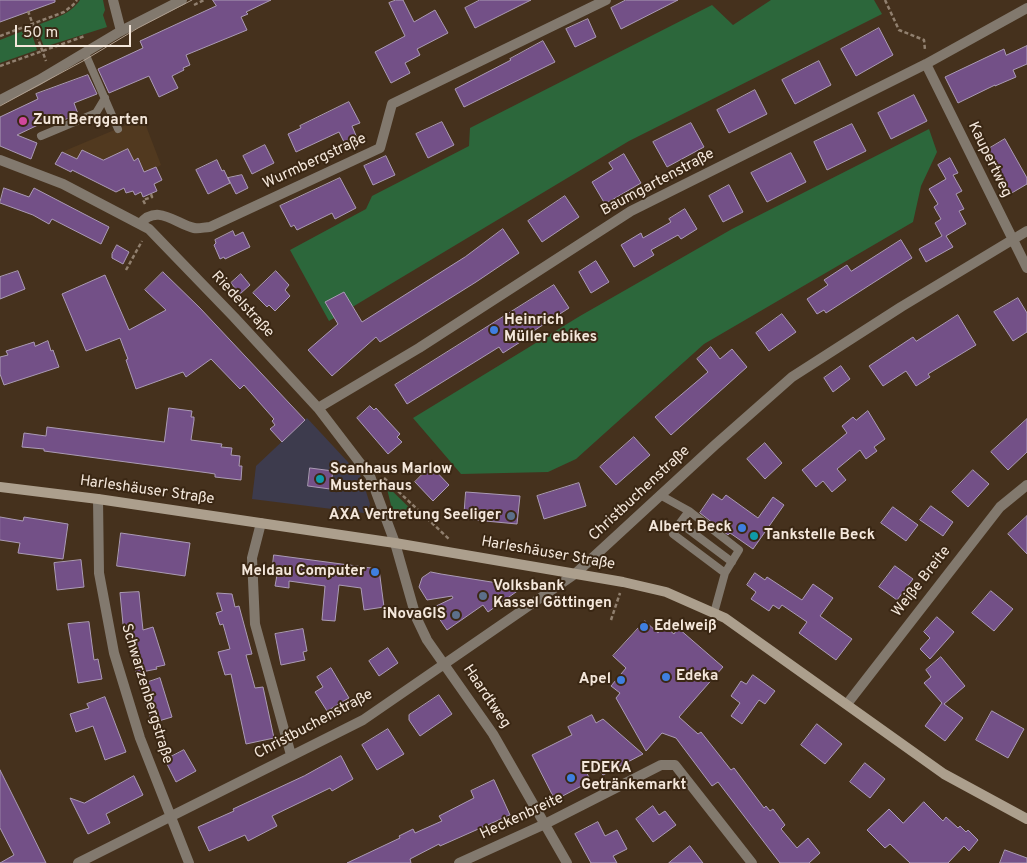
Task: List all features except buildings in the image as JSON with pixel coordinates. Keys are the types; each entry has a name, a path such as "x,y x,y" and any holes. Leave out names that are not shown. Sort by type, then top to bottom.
{"main road":[{"name":"Harleshäuser Straße","path":"0,487 98,499 395,542 623,582 666,592 724,618 944,774 1027,820"}],"street":[{"path":"113,0 121,31"},
{"path":"0,100 39,80 121,31 182,0"},
{"name":"Wurmbergstraße","path":"144,227 145,218 155,215 176,219 194,228 210,227 380,148 392,104 606,0"},
{"name":"Baumgartenstraße","path":"318,408 419,348 631,212 926,64 1027,8"},
{"name":"Kaupertweg","path":"926,64 1027,268"},
{"name":"Riedelstraße","path":"0,160 64,184 144,227 234,317 318,408 370,476 395,542"},
{"name":"Christbuchenstraße","path":"78,863 363,720 575,574 792,377 901,307 1027,231"},
{"name":"Weiße Breite","path":"846,704 1000,507 1027,485"},
{"name":"Schwarzenbergstraße","path":"98,499 99,572 114,653 140,738 189,863"},
{"path":"261,523 252,558 255,624 291,755"},
{"name":"Haardtweg","path":"395,542 416,617 427,640 445,662 493,734 568,863"},
{"name":"Heckenbreite","path":"459,863 545,824 661,765 674,765 752,863"}],"lane":[{"path":"84,53 118,129"},
{"path":"41,136 96,113 105,98"},
{"path":"660,495 689,511 739,550 725,573 714,613"},
{"path":"689,511 673,534 725,573"},
{"path":"680,523 732,562"}],"path":[{"path":"0,36 64,12 77,0"},
{"path":"885,0 899,30 924,40 926,64"},
{"path":"28,12 41,51"},
{"path":"0,66 87,36"},
{"path":"126,270 144,227"},
{"path":"370,476 385,478 464,554"},
{"path":"611,620 623,582"}],"shaded area":[{"path":"143,118 161,165 156,168 162,180 154,185 157,191 143,197 141,192 135,195 132,191 126,193 124,188 117,191 115,186 110,189 72,170 71,172 55,164 62,152"},
{"path":"307,418 360,475 370,504 368,511 364,513 252,499 256,466"}],"green space":[{"path":"80,0 103,0 105,10 103,15 107,27 44,47 37,28 38,25 67,13"},
{"path":"771,0 874,0 882,14 629,141 329,321 290,250 366,209 372,196 469,146 470,128 712,5 733,25"},
{"path":"28,29 31,31 37,50 0,63 0,40"},
{"path":"929,129 937,152 921,186 913,222 704,344 576,459 548,472 461,474 413,418 580,316 732,229"},
{"path":"386,485 420,518 394,517"}],"tram line":[{"path":"0,106 83,61 138,28 192,0"}],"place":[{"name":"Zum Berggarten","path":"23,121"},
{"name":"Heinrich Müller ebikes","path":"494,330"},
{"name":"Scanhaus Marlow Musterhaus","path":"320,479"},
{"name":"AXA Vertretung Seeliger","path":"511,516"},
{"name":"Albert Beck","path":"742,528"},
{"name":"Tankstelle Beck","path":"754,536"},
{"name":"Meldau Computer","path":"375,572"},
{"name":"Volksbank Kassel Göttingen","path":"483,596"},
{"name":"iNovaGIS","path":"456,615"},
{"name":"Edelweiß","path":"644,627"},
{"name":"Edeka","path":"666,677"},
{"name":"Apel","path":"621,680"},
{"name":"EDEKA Getränkemarkt","path":"571,778"}]}
